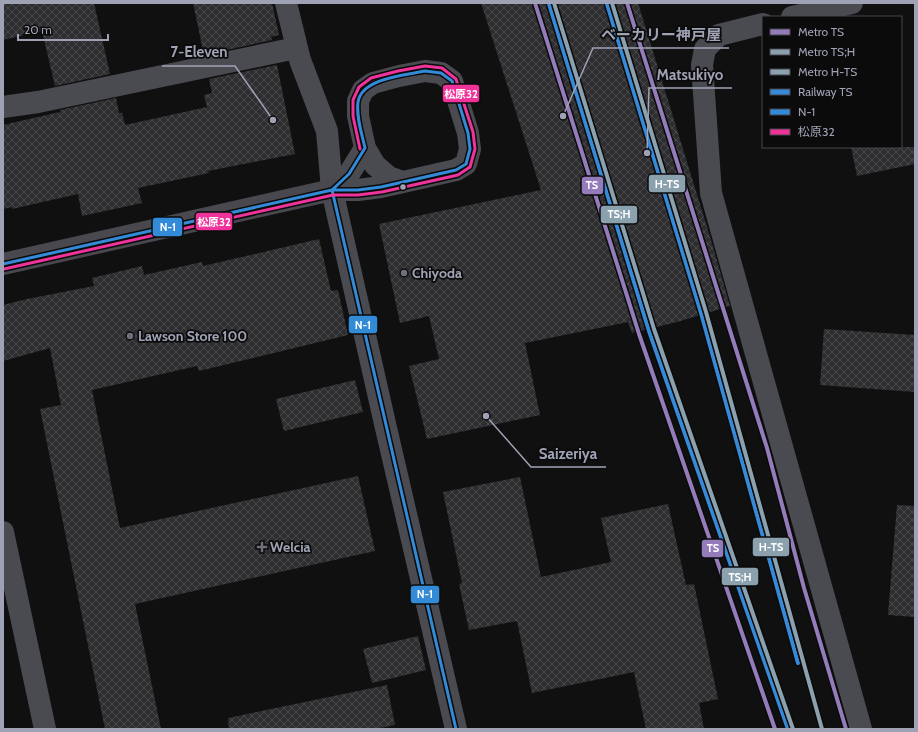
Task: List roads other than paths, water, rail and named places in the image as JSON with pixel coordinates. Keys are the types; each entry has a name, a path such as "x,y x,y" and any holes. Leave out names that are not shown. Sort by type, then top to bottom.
{"main road":[{"path":"3,264 332,190"}],"street":[{"path":"286,3 296,48 327,131 332,190 456,729"},
{"path":"796,16 852,3"},
{"path":"762,24 719,35 705,49 702,65 711,193 861,729"},
{"path":"3,107 38,102 296,48"},
{"path":"332,190 373,188 403,182 456,170 466,164 470,149 468,133 452,82 441,73 426,71 374,82 363,90 358,101 358,116 365,148 375,165 389,177 403,182"},
{"path":"332,190 349,174 365,148"},
{"path":"3,532 45,729"}],"metro line":[{"name":"TS","path":"535,3 639,334 775,729"},
{"name":"TS;H","path":"554,3 654,329 793,729"},
{"name":"H-TS","path":"612,3 706,312 822,729"},
{"name":"TS","path":"627,3 767,448 804,588 846,729"}],"rail line":[{"name":"TS","path":"549,4 649,331 788,729"},
{"name":"TS","path":"607,4 701,313 798,663"}],"place":[{"name":"ベーカリー神戸屋","path":"563,116"},
{"name":"7-Eleven","path":"273,120"},
{"name":"Matsukiyo","path":"647,153"},
{"name":"Chiyoda","path":"404,273"},
{"name":"Lawson Store 100","path":"130,336"},
{"name":"Saizeriya","path":"486,416"},
{"name":"Welcia","path":"262,547"}]}
